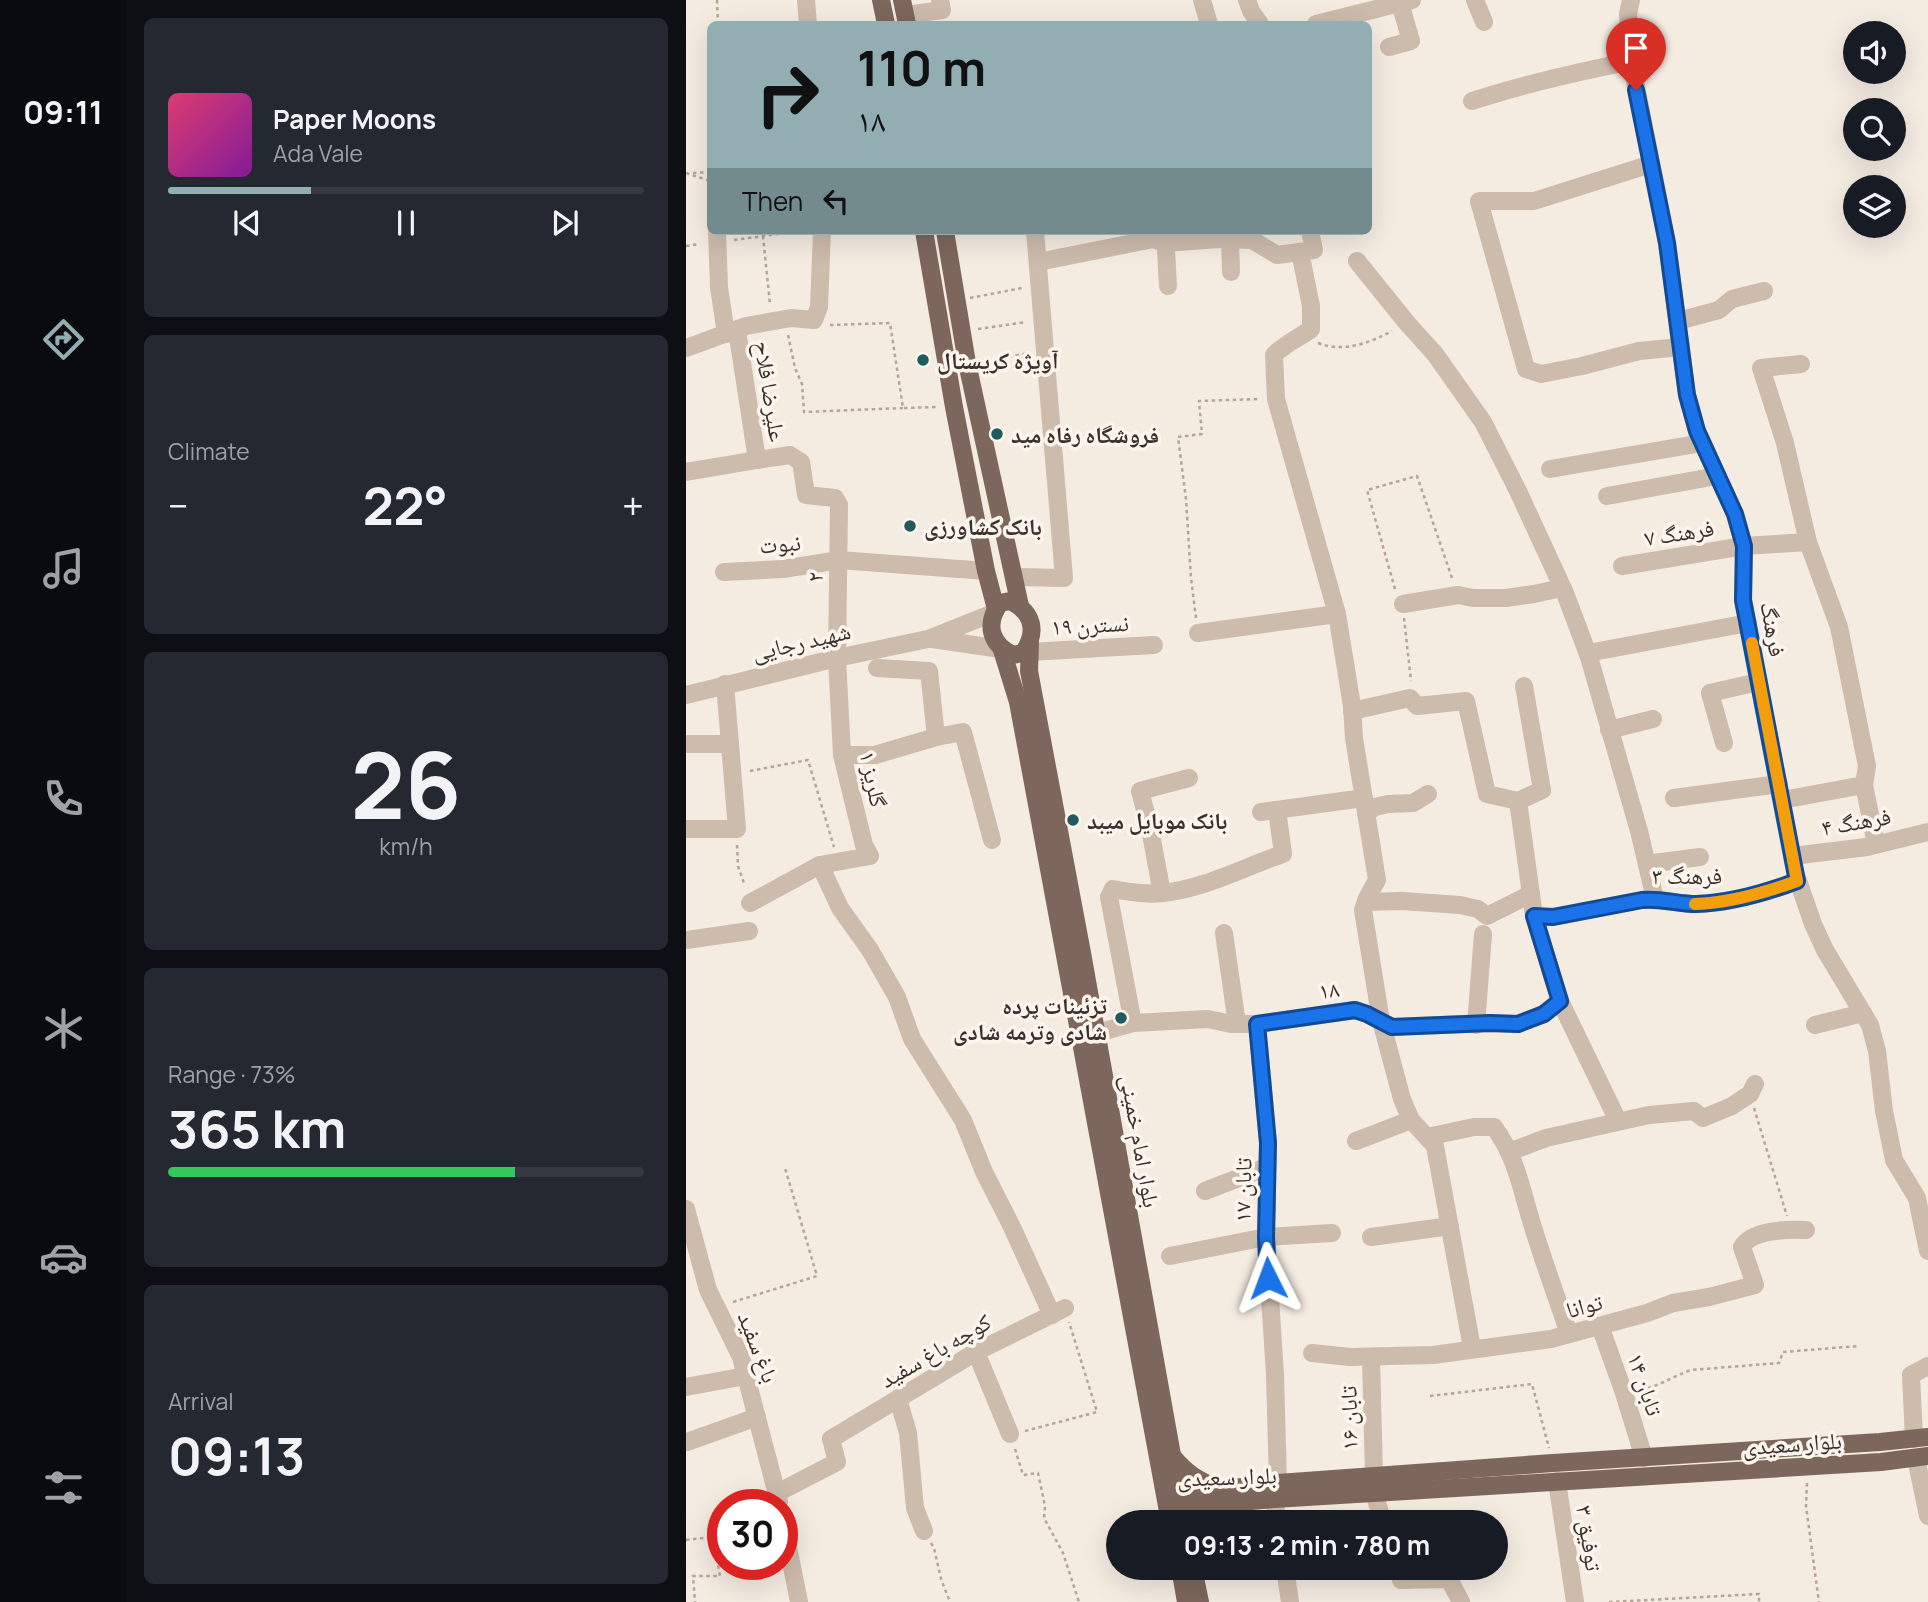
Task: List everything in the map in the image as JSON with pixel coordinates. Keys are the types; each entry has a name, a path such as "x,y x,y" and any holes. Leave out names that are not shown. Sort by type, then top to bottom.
{"main road":[{"path":"881,0 885,21"},
{"path":"925,235 954,407 994,611 991,625 994,640 1002,650 1013,656 1023,653 1029,648 1032,630 1028,616 1020,606 1010,601 1000,603 994,611"},
{"path":"946,235 967,363 1020,606"},
{"name":"بلوار امام خمینی","path":"1029,648 1029,671 1173,1456 1178,1507"},
{"name":"بلوار امام خمینی","path":"1002,650 1018,702 1178,1507"},
{"name":"بلوار سعیدی","path":"1374,1485 1553,1463 1921,1438"},
{"path":"1173,1456 1184,1471 1199,1480 1217,1497 1205,1510"},
{"name":"بلوار سعیدی","path":"1178,1507 1217,1497 1276,1491 1374,1485 1599,1479 1922,1457"},
{"path":"1598,1460 1599,1479"},
{"path":"1182,1580 1186,1602"},
{"path":"1195,1580 1200,1602"}],"street":[{"path":"806,0 808,21"},
{"path":"905,13 942,10 940,0"},
{"path":"1202,0 1208,21"},
{"path":"1247,0 1258,21"},
{"path":"1475,0 1484,22"},
{"name":"فرهنگ","path":"1630,0 1628,14 1632,61 1667,243 1687,395 1697,431 1735,514 1744,546 1743,600 1797,881 1825,950 1870,1025 1877,1051 1884,1111 1894,1160 1923,1196 1928,1251"},
{"path":"1328,21 1406,2 1411,41 1389,47"},
{"path":"1472,101 1557,76 1632,61"},
{"path":"1651,164 1534,201 1479,201 1526,369 1541,374 1639,351 1681,347"},
{"path":"686,348 778,320 814,320 819,307 822,235"},
{"path":"1014,577 1064,578 1035,235"},
{"path":"1038,262 1165,237 1252,240 1278,255 1314,250 1311,235"},
{"name":"علیرضا فلاح","path":"716,236 719,287 732,332 757,460"},
{"path":"1165,237 1168,286"},
{"path":"1230,239 1231,272"},
{"path":"1300,252 1311,306 1311,329 1285,344 1274,355 1276,399 1337,614 1377,880 1363,910 1381,1021 1402,1099 1411,1120 1435,1146 1472,1348"},
{"path":"1357,261 1435,354 1483,422 1518,491 1588,653 1655,899"},
{"path":"1678,321 1719,310 1732,299 1764,290"},
{"path":"1801,364 1761,368 1785,443 1808,542 1839,627 1867,766 1864,785 1876,844"},
{"path":"1550,469 1702,443"},
{"name":"علیرضا فلاح","path":"686,472 790,455 801,462 806,495 835,498"},
{"path":"1607,496 1717,476"},
{"name":"۲","path":"835,498 839,505 837,658"},
{"name":"فرهنگ ۷","path":"1622,566 1744,546 1808,542"},
{"name":"نبوت","path":"724,572 783,569 839,560 986,571"},
{"path":"1403,604 1458,595 1506,598 1562,588"},
{"path":"928,639 994,611"},
{"path":"1198,634 1337,614"},
{"path":"1588,653 1748,623"},
{"path":"928,639 1002,650"},
{"name":"شهید رجایی","path":"686,695 928,639"},
{"name":"نسترن ۱۹","path":"1029,648 1154,645"},
{"name":"گلریز ۱","path":"750,903 820,865 870,856 864,845 842,755 837,658"},
{"path":"877,668 929,671 936,737"},
{"path":"1724,743 1710,693 1758,682"},
{"path":"686,829 737,829 725,684"},
{"path":"1352,711 1410,698 1417,706 1466,702 1487,794 1518,802 1542,790 1524,686"},
{"path":"1609,730 1653,719"},
{"path":"842,755 875,755 963,732 992,840"},
{"path":"686,744 730,744"},
{"path":"1162,893 1140,791 1189,778"},
{"path":"1674,798 1864,785"},
{"path":"1133,1023 1110,897 1113,889 1162,893 1211,881 1283,854 1269,811 1413,803 1428,794"},
{"path":"1518,802 1534,916 1560,1001 1618,1121"},
{"name":"فرهنگ ۴","path":"1792,856 1876,844 1928,832"},
{"path":"1647,864 1700,857"},
{"path":"820,865 840,908 870,950 897,997 912,1039 963,1120 984,1171 1058,1312"},
{"name":"فرهنگ ۳","path":"1534,916 1553,917 1655,899 1699,904 1722,901 1766,892 1797,881"},
{"path":"1366,902 1402,901 1460,905 1478,909 1487,916 1531,894"},
{"path":"686,940 749,931"},
{"path":"1224,933 1237,1024"},
{"path":"1476,1025 1483,934"},
{"name":"۱۸","path":"1097,1033 1133,1023 1208,1019 1257,1024 1355,1010 1392,1027 1518,1024 1544,1014 1560,1001"},
{"path":"1815,1025 1863,1013"},
{"name":"تابان ۱۷","path":"1257,1024 1268,1143 1266,1237 1275,1374 1277,1510"},
{"path":"1510,1152 1546,1138 1649,1115 1693,1111 1703,1118 1732,1106 1753,1089"},
{"path":"1356,1141 1411,1120"},
{"path":"1427,1137 1474,1127 1494,1127 1518,1171 1533,1227 1569,1334"},
{"path":"1205,1191 1267,1167"},
{"name":"باغ سفید","path":"686,1209 708,1290 741,1357 776,1489"},
{"path":"1371,1237 1450,1226"},
{"name":"توانا","path":"1312,1353 1371,1358 1433,1355 1551,1339 1647,1313 1673,1303 1755,1285 1742,1247 1746,1240 1757,1235 1799,1229"},
{"path":"1170,1256 1266,1237 1332,1233"},
{"name":"کوچه باغ سفید","path":"795,1489 837,1462 831,1439 976,1352 1058,1312"},
{"name":"تابان ۱۴","path":"1600,1326 1644,1458"},
{"path":"976,1352 1010,1434"},
{"name":"تابان ۱۶","path":"1371,1358 1374,1485 1381,1510"},
{"path":"1921,1438 1911,1375 1928,1366"},
{"path":"686,1387 746,1376"},
{"path":"898,1399 908,1433 915,1508 924,1531"},
{"path":"687,1442 757,1417"},
{"path":"1922,1457 1928,1516"},
{"name":"توفیق ۳","path":"1557,1481 1575,1602"},
{"path":"795,1580 799,1602"},
{"path":"1287,1580 1290,1602"},
{"path":"1450,1580 1461,1602"}],"path":[{"path":"717,0 718,21"},
{"path":"687,174 707,172"},
{"path":"687,174 707,180"},
{"path":"716,236 770,235"},
{"path":"763,236 778,320 802,384 804,412 954,407"},
{"path":"957,300 1040,284"},
{"path":"962,332 1043,319"},
{"path":"814,320 828,325 890,323 903,408"},
{"path":"1300,337 1326,346 1362,345 1407,323"},
{"path":"967,363 1046,350"},
{"path":"1198,634 1178,437 1202,434 1199,401 1276,399"},
{"path":"1367,490 1418,476 1458,595"},
{"path":"733,775 808,760 838,862"},
{"path":"737,829 738,866 750,903"},
{"path":"1753,1089 1799,1229"},
{"path":"717,1307 817,1276 785,1168"},
{"path":"1058,1312 1097,1412 1010,1434 1023,1475 1038,1473 1045,1506 1044,1518 1063,1553 1079,1602"},
{"path":"1624,1393 1655,1386 1691,1370 1779,1363 1783,1352 1858,1346"},
{"path":"1430,1396 1532,1384 1553,1463"},
{"path":"1808,1466 1806,1506 1819,1602"},
{"path":"924,1531 934,1548 950,1602"},
{"path":"686,1540 713,1537 720,1576 693,1576 695,1602"},
{"path":"1609,1602 1759,1594 1759,1602"}],"slow traffic":[{"path":"1695,904 1766,892 1797,881 1752,643"}],"place":[{"name":"آویژه کریستال","path":"923,360"},
{"name":"فروشگاه رفاه مید","path":"997,434"},
{"name":"بانک کشاورزی","path":"910,526"},
{"name":"بانک موبایل میبد","path":"1073,820"},
{"name":"تزئینات پرده شادی وترمه شادی","path":"1121,1018"}],"route":[{"path":"1268,1278 1268,1143 1257,1024 1355,1010 1392,1027 1518,1024 1544,1014 1560,1001 1534,916 1553,917 1655,899 1699,904 1766,892 1797,881 1743,600 1744,546 1735,514 1697,431 1687,395 1667,243 1636,90"}]}
